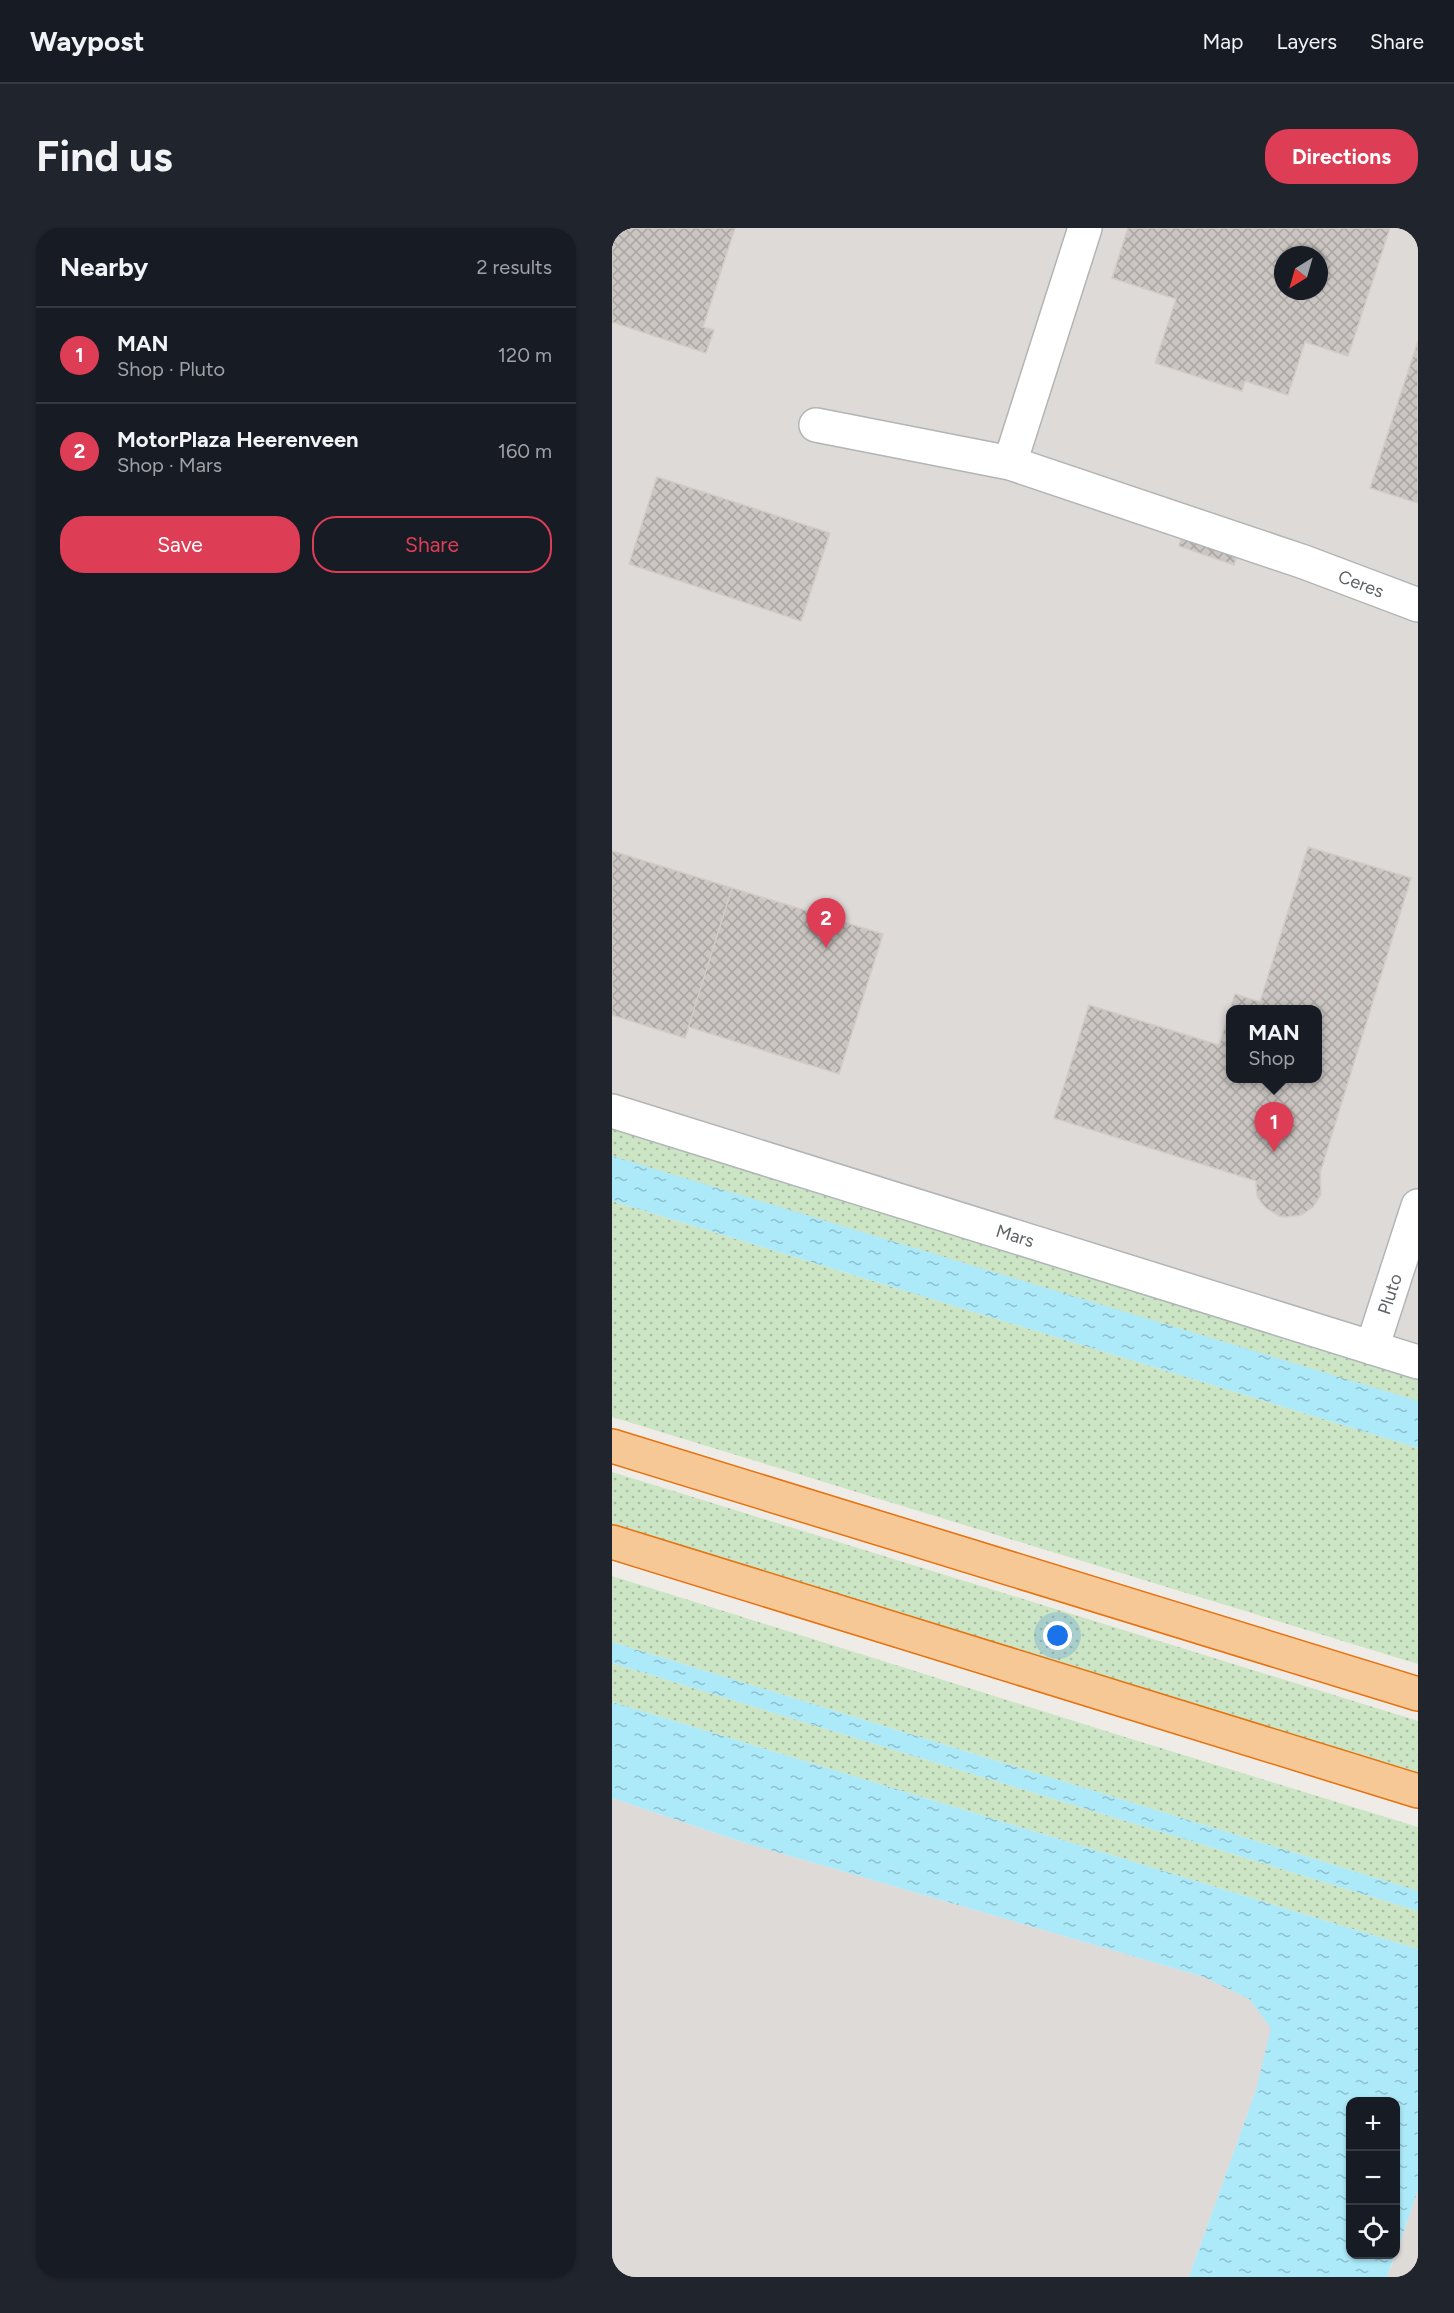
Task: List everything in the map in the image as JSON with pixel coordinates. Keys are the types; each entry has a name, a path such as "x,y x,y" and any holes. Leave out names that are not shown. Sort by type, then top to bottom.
{"highway":[{"path":"612,1446 1418,1694"},
{"path":"612,1542 1418,1791"}],"street":[{"path":"1010,463 1085,228"},
{"name":"Ceres","path":"816,425 1010,463 1305,562 1418,605"},
{"name":"Mars","path":"612,1111 1418,1362"},
{"name":"Pluto","path":"1372,1347 1418,1206"}],"shaded area":[{"path":"612,228 1418,228 1418,1426 612,1177"},
{"path":"612,1798 739,1841 1204,1977 1249,1999 1272,2028 1256,2090 1189,2277 612,2277"},
{"path":"1418,2190 1418,2277 1387,2277 1394,2259 1400,2259 1400,2242"}],"green space":[{"path":"612,1128 1418,1378 1418,1401 612,1156"},
{"path":"612,1201 1418,1448 1418,1664 612,1417"},
{"path":"612,1472 1418,1721 1418,1774 612,1524"},
{"path":"612,1576 1418,1827 1418,1891 612,1642"},
{"path":"612,1663 1418,1911 1418,1949 612,1702"}],"water":[{"path":"612,1156 1418,1401 1418,1448 612,1201"},
{"path":"612,1642 1418,1891 1418,1911 612,1663"},
{"path":"612,1702 1418,1949 1418,2190 1400,2242 1400,2097 1346,2097 1346,2259 1393,2259 1387,2277 1189,2277 1256,2090 1271,2028 1249,1999 1204,1977 739,1841 612,1798"}],"building":[{"path":"612,228 735,228 703,327 714,330 706,353 612,322"},
{"path":"1128,228 1390,228 1348,356 1305,342 1288,395 1245,381 1242,391 1155,363 1176,299 1112,278"},
{"path":"1418,341 1418,503 1370,488"},
{"path":"657,477 830,533 801,621 629,564"},
{"path":"1184,530 1239,548 1234,565 1179,546"},
{"path":"1308,847 1411,878 1320,1173 1321,1194 1313,1207 1301,1215 1279,1216 1266,1208 1257,1196 1256,1181 1054,1118 1089,1005 1219,1045 1226,1023 1226,1083 1322,1083 1322,1005 1232,1005 1235,994 1260,1002"},
{"path":"612,851 732,888 685,1038 612,1015"},
{"path":"732,888 883,934 839,1074 689,1027 685,1038"}],"place":[{"name":"MotorPlaza Heerenveen","path":"826,948"},
{"name":"MAN","path":"1274,1152"}]}
